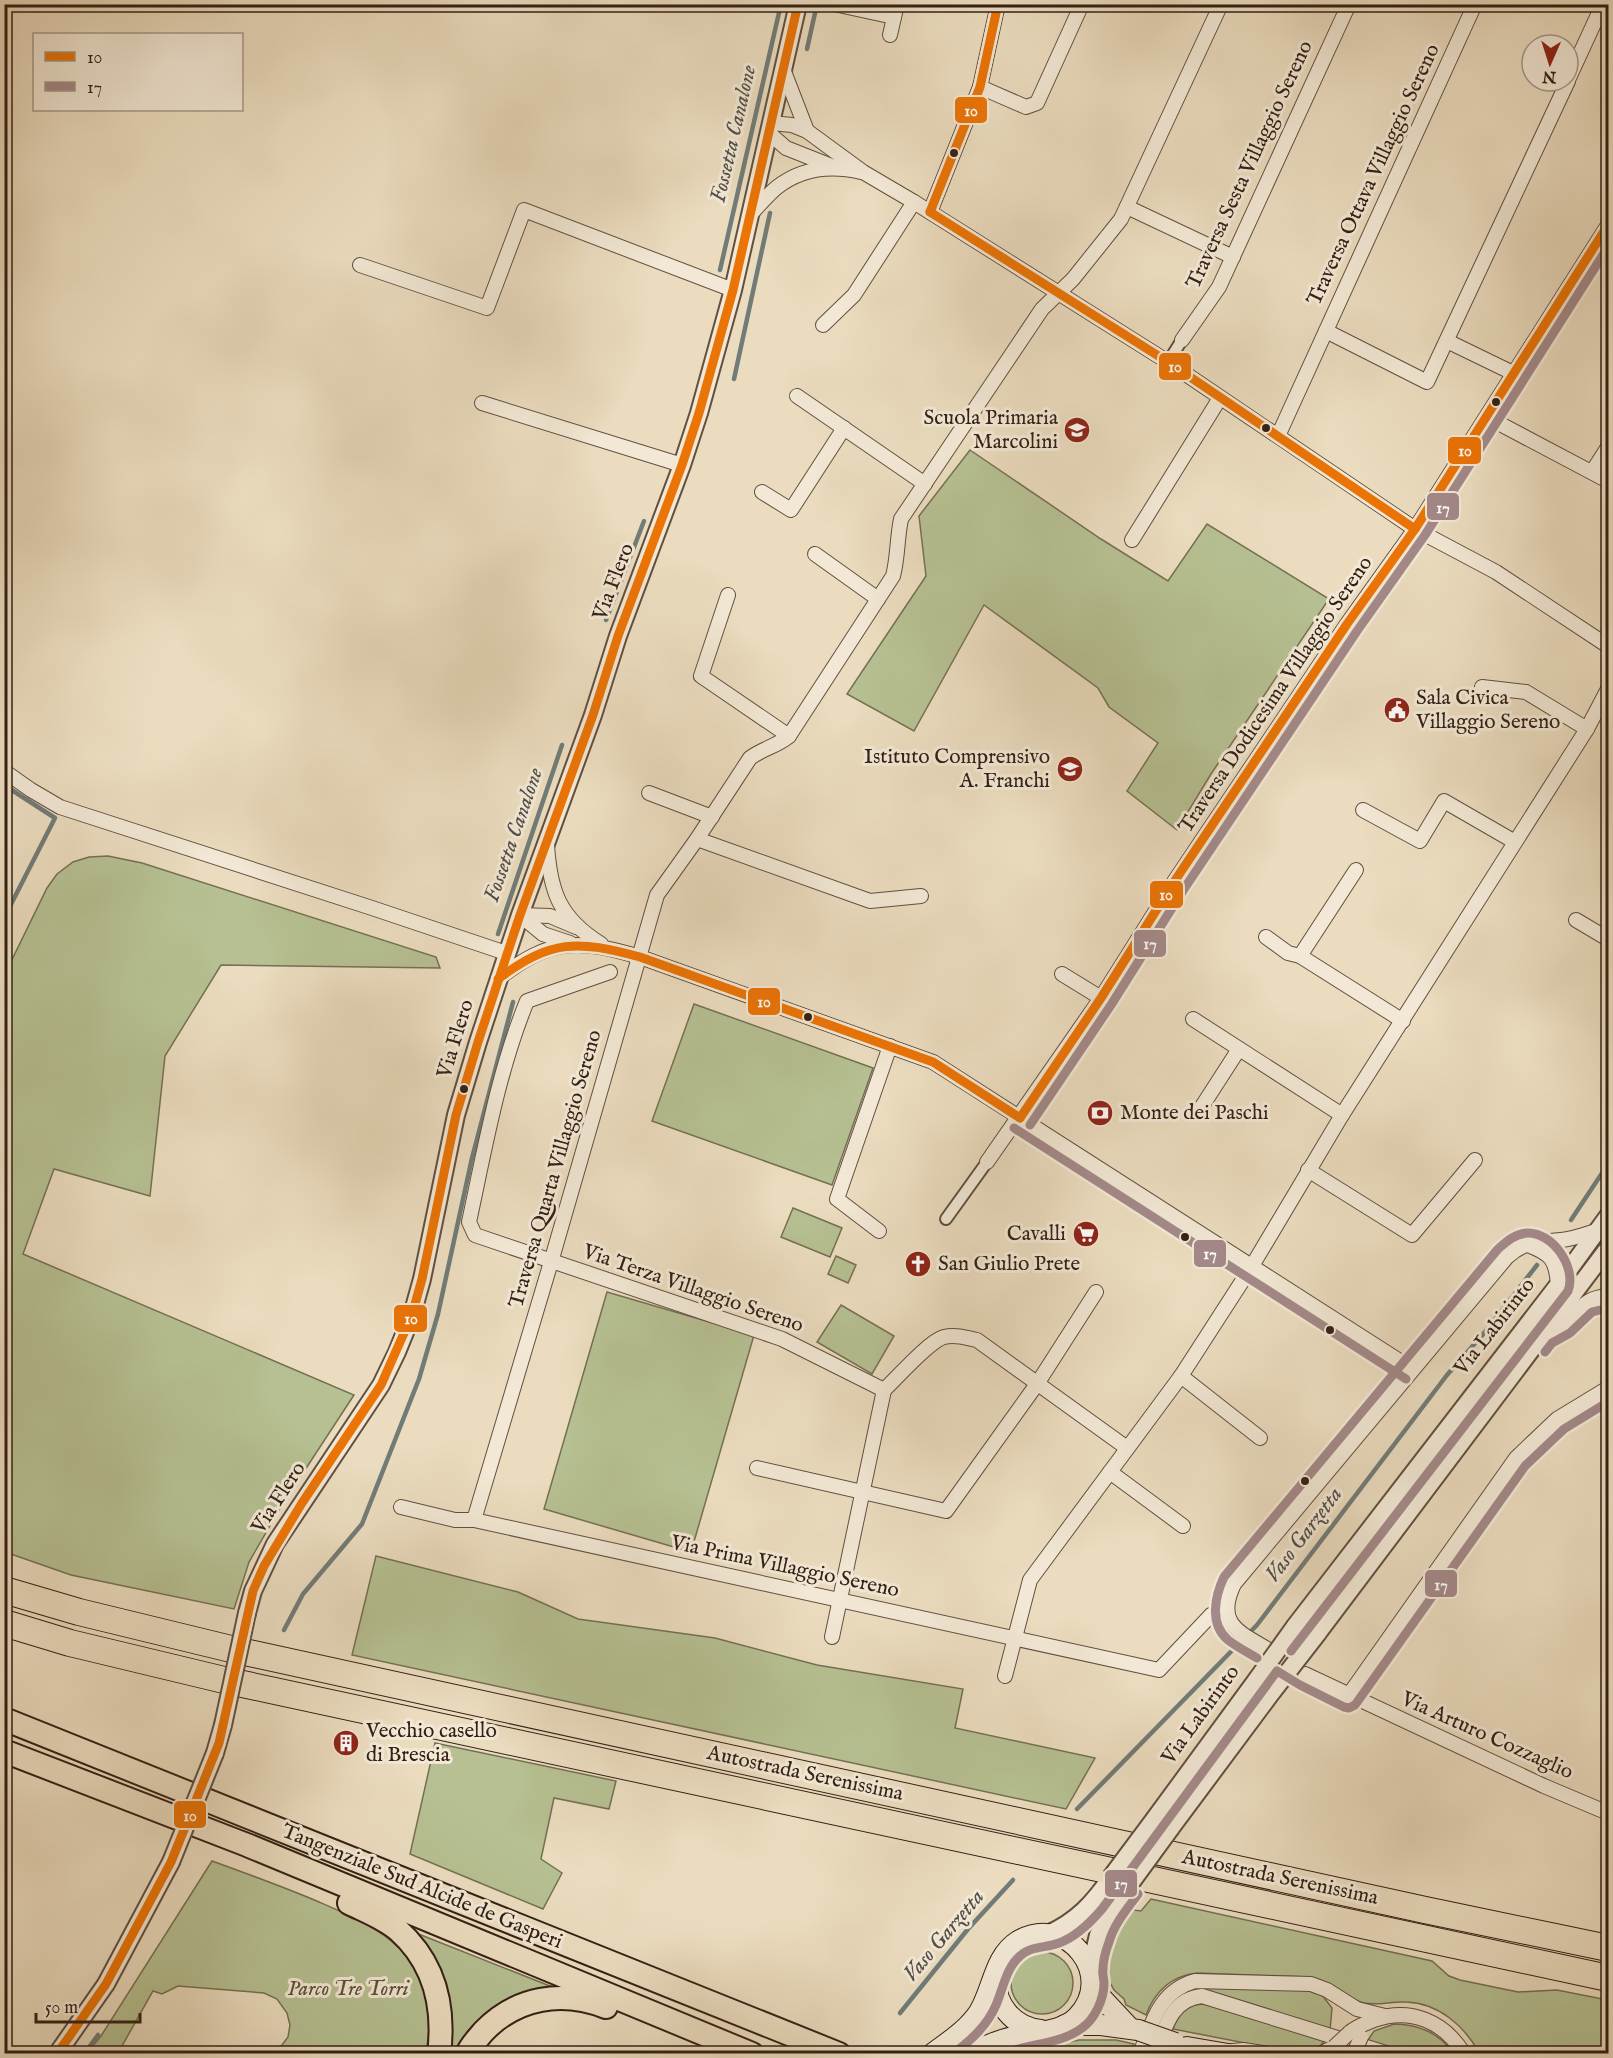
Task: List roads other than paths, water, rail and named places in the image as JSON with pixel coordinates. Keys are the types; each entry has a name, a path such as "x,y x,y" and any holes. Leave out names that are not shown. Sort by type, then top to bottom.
{"highway":[{"name":"Autostrada Serenissima","path":"4,1590 79,1612 242,1652 1608,1948"},
{"name":"Autostrada Serenissima","path":"4,1623 70,1643 224,1680 1608,1978"},
{"name":"Tangenziale Sud Alcide de Gasperi","path":"4,1719 839,2054"},
{"name":"Tangenziale Sud Alcide de Gasperi","path":"4,1751 247,1845 752,2054"},
{"path":"247,1845 278,1874 372,1914 397,1930 416,1950 427,1967 438,1994 441,2026 439,2054"},
{"path":"467,2054 480,2035 493,2022 518,2006 548,1997 574,1998 594,2002 653,2025 708,2037"}],"main road":[{"name":"Via Labirinto","path":"932,2054 966,2028 980,2010 997,1968 1008,1949 1017,1942 1037,1934 1048,1934"},
{"path":"1048,1934 1075,1945 1081,1952 1100,1996 1134,2029"},
{"path":"997,1968 996,1990 1005,2011 1023,2026 1045,2030"},
{"name":"Via Labirinto","path":"1065,2025 1076,2018 1084,2008 1090,1996 1091,1976"},
{"path":"975,2051 1009,2038 1065,2025 1101,2025 1134,2029 1187,2048 1225,2053"}],"street":[{"name":"Via Flero","path":"57,2054 106,1984 171,1862 215,1753 253,1591 275,1544 381,1384 412,1315 422,1280 456,1115 498,979 618,636 682,465 733,290 798,4"},
{"path":"834,4 895,11 890,35"},
{"path":"930,212 980,87 998,4"},
{"path":"980,87 1026,107 1037,103 1082,4"},
{"name":"Traversa Quarta Villaggio Sereno","path":"474,1520 657,895 697,840 750,759 789,736 893,576 901,519 1042,309 1080,270 1121,219 1221,4"},
{"name":"Traversa Sesta Villaggio Sereno","path":"1182,340 1219,287 1349,4"},
{"name":"Traversa Ottava Villaggio Sereno","path":"1278,436 1475,4"},
{"path":"1580,55 1604,6"},
{"path":"783,69 807,131"},
{"path":"1515,374 1447,341 1562,93"},
{"path":"770,128 792,125 807,131 863,172 1168,362 1414,529 1496,572 1608,646"},
{"path":"770,128 786,148 834,167 863,172"},
{"path":"750,215 777,188 804,172 834,167"},
{"path":"824,325 854,295 914,202"},
{"path":"1127,207 1233,257"},
{"path":"360,265 487,308 524,210 733,290"},
{"name":"Traversa Dodicesima Villaggio Sereno","path":"946,1219 1020,1118 1101,998 1174,882 1347,624 1414,529 1608,225"},
{"name":"Traversa Ottava Villaggio Sereno","path":"1326,331 1427,382 1447,341"},
{"path":"1168,362 1182,340"},
{"path":"798,396 925,484"},
{"path":"1132,540 1220,398"},
{"path":"482,403 682,465"},
{"path":"1487,417 1608,481"},
{"path":"762,492 790,510 844,428"},
{"path":"1592,472 1608,447"},
{"path":"815,554 878,599"},
{"path":"728,595 701,676 789,736"},
{"path":"1482,687 1526,692 1587,729"},
{"path":"1005,1676 1030,1580 1181,1376 1252,1266 1342,1115 1587,729 1608,688"},
{"path":"4,771 60,807 506,954"},
{"path":"649,793 712,817"},
{"path":"1363,810 1420,841 1444,801 1515,842"},
{"path":"547,840 549,873 556,897 578,928"},
{"path":"697,840 870,901 921,896"},
{"path":"1300,956 1356,870"},
{"path":"520,915 550,916 578,928 606,947"},
{"path":"520,915 543,934 574,944"},
{"path":"1576,920 1608,939"},
{"path":"1266,937 1288,953 1300,956 1403,1021"},
{"path":"498,979 518,963 555,947 574,944 606,947 640,957 933,1062 1413,1369"},
{"path":"551,1262 475,1235 469,1222 512,1039 527,1001 610,972"},
{"path":"1062,974 1101,998"},
{"path":"1193,1019 1342,1115"},
{"path":"879,1231 837,1199 890,1046"},
{"path":"1199,1111 1239,1049"},
{"path":"1308,1170 1412,1235 1475,1160"},
{"name":"Via Labirinto","path":"1048,1934 1068,1924 1086,1910 1295,1626 1558,1285 1608,1216"},
{"name":"Via Labirinto","path":"1227,1610 1227,1597 1234,1584 1507,1257 1516,1249 1541,1240 1562,1240 1599,1230"},
{"name":"Via Labirinto","path":"1528,1245 1550,1256 1557,1272 1558,1285"},
{"name":"Via Labirinto","path":"1091,1976 1098,1935 1117,1902 1273,1691 1608,1248"},
{"name":"Via Terza Villaggio Sereno","path":"551,1262 782,1338 884,1390"},
{"path":"757,1468 946,1512 1037,1384 1096,1292"},
{"path":"1544,1333 1563,1324 1585,1302 1596,1297 1608,1296"},
{"path":"832,1637 884,1390 930,1345 942,1338 957,1336 977,1340 1127,1448"},
{"path":"1181,1376 1260,1438"},
{"path":"1348,1696 1516,1458 1557,1419 1608,1388"},
{"path":"1110,1472 1183,1526"},
{"name":"Via Prima Villaggio Sereno","path":"401,1507 455,1520 474,1520 1159,1670 1211,1615 1227,1610"},
{"path":"1227,1610 1230,1620 1239,1632 1269,1650"},
{"name":"Via Arturo Cozzaglio","path":"1305,1674 1544,1786 1608,1813"},
{"path":"1140,2054 1160,2005 1179,1987 1195,1981 1319,1986 1357,2009 1385,2016 1409,2015 1432,2022 1451,2036 1464,2054"},
{"path":"1155,2054 1168,2020 1176,2008 1188,1999 1202,1996 1389,2054"},
{"path":"1320,2054 1355,2035 1371,2022 1385,2016"},
{"path":"1354,2053 1355,2035"},
{"path":"1225,2053 1243,2050 1269,2054"}],"waterway":[{"name":"Fossetta Canalone","path":"720,270 781,4"},
{"name":"Fossetta Canalone","path":"807,49 817,4"},
{"name":"Fossetta Canalone","path":"734,379 770,213"},
{"name":"Fossetta Canalone","path":"606,620 644,521"},
{"name":"Fossetta Canalone","path":"498,934 562,745"},
{"name":"Fossetta Canalone","path":"4,785 55,818 4,918"},
{"name":"Fossetta Canalone","path":"284,1630 303,1594 362,1524 419,1379 438,1314 472,1158 513,1002"},
{"name":"Vaso Garzetta","path":"1571,1220 1608,1164"},
{"name":"Vaso Garzetta","path":"1077,1809 1257,1625 1447,1375 1485,1332 1537,1265"},
{"name":"Vaso Garzetta","path":"900,2013 968,1929 1013,1880"},
{"name":"Fossetta Canalone","path":"84,2054 98,2035"}],"place":[{"name":"Scuola Primaria Marcolini","path":"1077,430"},
{"name":"Sala Civica Villaggio Sereno","path":"1397,710"},
{"name":"Istituto Comprensivo A. Franchi","path":"1070,769"},
{"name":"Monte dei Paschi","path":"1100,1113"},
{"name":"Cavalli","path":"1086,1234"},
{"name":"San Giulio Prete","path":"918,1264"},
{"name":"Vecchio casello di Brescia","path":"346,1743"}],"park label":[{"name":"Parco Tre Torri","path":"348,1989"}]}
